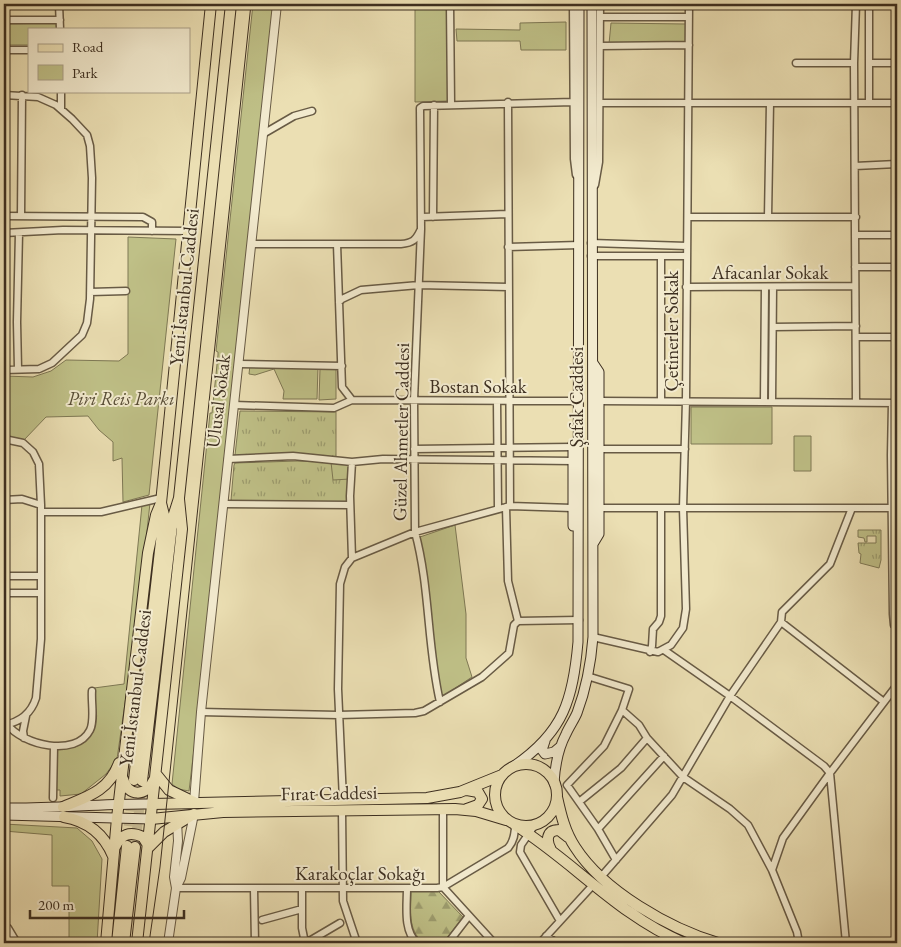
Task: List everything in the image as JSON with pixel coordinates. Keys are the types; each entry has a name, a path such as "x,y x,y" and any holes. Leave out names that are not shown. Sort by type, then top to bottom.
{"main road":[{"name":"Yeni İstanbul Caddesi","path":"211,4 161,500 164,515 138,781 173,516 179,498 231,4"},
{"name":"Şafak Caddesi","path":"514,766 527,757 546,738 562,717 571,694 576,662 579,620 579,4"},
{"name":"Şafak Caddesi","path":"554,783 560,747 576,715 587,676 593,637 592,4"},
{"path":"579,164 592,164"},
{"path":"578,546 573,538 572,508 574,371 579,363"},
{"path":"592,547 599,534 599,372 593,363"},
{"path":"137,943 149,847 182,529 179,498"},
{"path":"106,943 118,803 148,553 161,500"},
{"path":"546,738 542,750 545,754 554,752 560,747"},
{"path":"63,812 104,786 115,774 124,748"},
{"path":"510,822 499,813 494,799 495,789 502,775 514,766 528,764 538,767 546,772 554,783 562,818 570,840 579,854 601,877 628,899 655,916 688,933 718,943"},
{"path":"122,775 125,787 139,793 148,790 156,775"},
{"path":"156,775 168,790 194,802"},
{"name":"Fırat Caddesi","path":"194,814 342,805 445,796 467,790 502,775"},
{"path":"466,810 476,807 482,800 478,792 467,790"},
{"path":"531,830 550,815 555,807 557,798"},
{"name":"Fırat Caddesi","path":"153,804 194,802 342,805 466,810 490,814 531,830 552,852 632,915 672,941 684,943"},
{"path":"4,815 63,812 118,803 153,804"},
{"path":"4,808 117,818 176,820 194,814"},
{"path":"63,812 93,828 114,853"},
{"path":"149,847 176,820"},
{"path":"552,852 548,840 549,833 552,831 559,830 570,840"},
{"path":"114,853 120,838 126,834 143,837 149,847"},
{"path":"117,943 131,846 124,943"}],"street":[{"path":"59,4 60,28"},
{"name":"Ulusal Sokak","path":"194,802 201,712 277,4"},
{"path":"450,4 451,104"},
{"path":"573,4 574,159 579,197"},
{"path":"592,199 599,162 600,4"},
{"name":"Çetinerler Sokak","path":"664,650 671,645 683,628 686,609 683,508 686,401 689,4"},
{"path":"856,4 854,63 856,401"},
{"path":"869,4 869,102"},
{"path":"600,17 689,17"},
{"path":"4,20 60,20"},
{"path":"600,46 689,45"},
{"path":"4,50 28,50"},
{"path":"796,63 854,63"},
{"path":"869,63 897,63"},
{"path":"61,92 61,109"},
{"path":"4,95 38,97 61,109 87,135 90,146 92,178 90,292 87,323 82,336 52,363 39,369 4,370"},
{"path":"21,216 22,95"},
{"path":"508,102 508,581 518,622"},
{"path":"433,217 434,106 508,102 573,102"},
{"path":"768,217 770,102"},
{"path":"600,103 897,103"},
{"name":"Güzel Ahmetler Caddesi","path":"352,558 415,532 414,400 422,229 420,108 423,106 434,106"},
{"path":"263,134 294,116 312,111"},
{"path":"855,166 897,164"},
{"path":"421,217 508,214"},
{"path":"4,216 143,217 152,222 152,231"},
{"path":"688,217 856,217"},
{"path":"252,244 411,243 422,229"},
{"path":"4,233 63,230 189,231"},
{"path":"18,369 19,233"},
{"path":"856,235 897,234"},
{"path":"591,243 687,246"},
{"path":"337,244 342,387 352,400"},
{"path":"508,247 579,246"},
{"path":"591,256 686,256"},
{"path":"661,256 661,401"},
{"path":"855,267 897,267"},
{"path":"339,302 361,290 419,285 508,288"},
{"name":"Afacanlar Sokak","path":"686,287 855,286"},
{"path":"764,401 765,287"},
{"path":"772,401 774,287"},
{"path":"90,292 126,291"},
{"path":"773,326 856,326"},
{"path":"856,337 897,337"},
{"path":"239,364 342,366"},
{"name":"Bostan Sokak","path":"234,405 334,408 352,400 573,401"},
{"path":"497,401 498,509"},
{"path":"599,401 856,401 895,403 892,508 893,614 894,625 897,627"},
{"path":"4,439 23,443 33,452 39,464 41,505 41,640 36,698 34,706 26,716 6,725 24,738 43,745 54,746 77,742 85,737 90,729 92,691"},
{"path":"414,449 573,447"},
{"path":"598,449 685,449"},
{"path":"228,459 293,456 352,462 383,459 573,461"},
{"path":"352,462 350,505 352,558 345,567 340,584 338,715 342,805 342,888 346,911 357,943"},
{"path":"4,500 22,499 41,505"},
{"path":"41,512 101,512 161,500"},
{"path":"224,504 350,505"},
{"path":"440,702 435,681 424,572 415,532 508,506 572,508"},
{"path":"598,508 892,508"},
{"path":"650,652 653,629 661,616 661,508"},
{"path":"601,877 672,795 730,696 781,622 782,612 830,564 852,508"},
{"path":"4,576 41,576"},
{"path":"4,593 41,592"},
{"path":"201,712 338,715 415,714 424,711 482,677 510,653 514,625 518,622 579,620"},
{"path":"781,622 884,702"},
{"path":"593,637 650,652 664,650 824,766 830,774 846,943"},
{"path":"587,676 629,689 622,710 604,746 567,784 598,829 616,860"},
{"path":"772,870 783,838 897,685"},
{"path":"622,710 639,725 647,738 684,777 730,809 748,826 772,870 797,932 799,943"},
{"path":"24,738 23,731 26,716"},
{"path":"579,802 621,768 647,738"},
{"path":"53,798 54,746"},
{"path":"598,829 664,756"},
{"path":"443,810 442,887 494,943"},
{"path":"168,943 176,888 181,878 194,814"},
{"path":"176,820 178,841 174,877 176,888"},
{"name":"Karakoçlar Sokağı","path":"176,888 442,887 508,848 512,843 510,822"},
{"path":"531,830 521,845 520,852 560,921"},
{"path":"540,943 592,885"},
{"path":"302,888 302,934 306,943 340,923"},
{"path":"407,888 409,932 417,943"},
{"path":"254,889 255,943"},
{"path":"262,920 302,909"},
{"path":"448,943 468,917"},
{"path":"4,926 8,928 17,943"},
{"path":"546,936 557,943"}],"green space":[{"path":"253,4 274,4 189,791 178,789 172,784"},
{"path":"415,4 448,4 449,101 415,102"},
{"path":"566,22 566,50 521,50 520,41 457,41 456,29 520,30 520,23"},
{"path":"57,23 57,28 28,28 28,45 4,45 4,24"},
{"path":"611,23 686,24 686,42 609,44"},
{"name":"Piri Reis Parkı","path":"128,237 176,239 149,495 123,502 122,458 113,461 113,442 99,430 88,416 46,417 24,440 4,436 4,376 33,377 51,371 66,360 119,361 128,354"},
{"path":"250,365 318,367 317,399 283,399 284,391 274,369 255,375 249,374"},
{"path":"320,369 336,369 336,399 319,400"},
{"path":"691,407 772,407 772,444 691,444"},
{"path":"240,411 336,412 336,458 239,458 235,455"},
{"path":"794,436 811,436 811,471 794,471"},
{"path":"331,462 350,479 349,501 288,501 279,503 231,500 235,463"},
{"path":"331,462 350,465 350,479 333,480"},
{"path":"150,503 139,605 117,759 106,774 81,794 60,796 60,790 55,790 55,746 75,747 87,737 92,721 94,688 124,684 142,505"},
{"path":"455,525 466,614 466,658 472,677 442,697 438,680 420,537"},
{"path":"858,530 881,530 881,560 879,568 860,563 861,554 859,553 858,543 876,543 876,536 867,536 867,542 865,542 864,538 858,537"},
{"path":"4,824 77,828 92,841 102,859 97,943 69,943 69,886 52,886 52,835 4,831"},
{"path":"411,890 438,891 463,917 443,943 423,943 414,931 411,919"}],"tunnel":[{"path":"127,841 134,780"},
{"path":"135,847 142,784"}],"tram line":[{"path":"149,943 160,867 251,4"}]}
